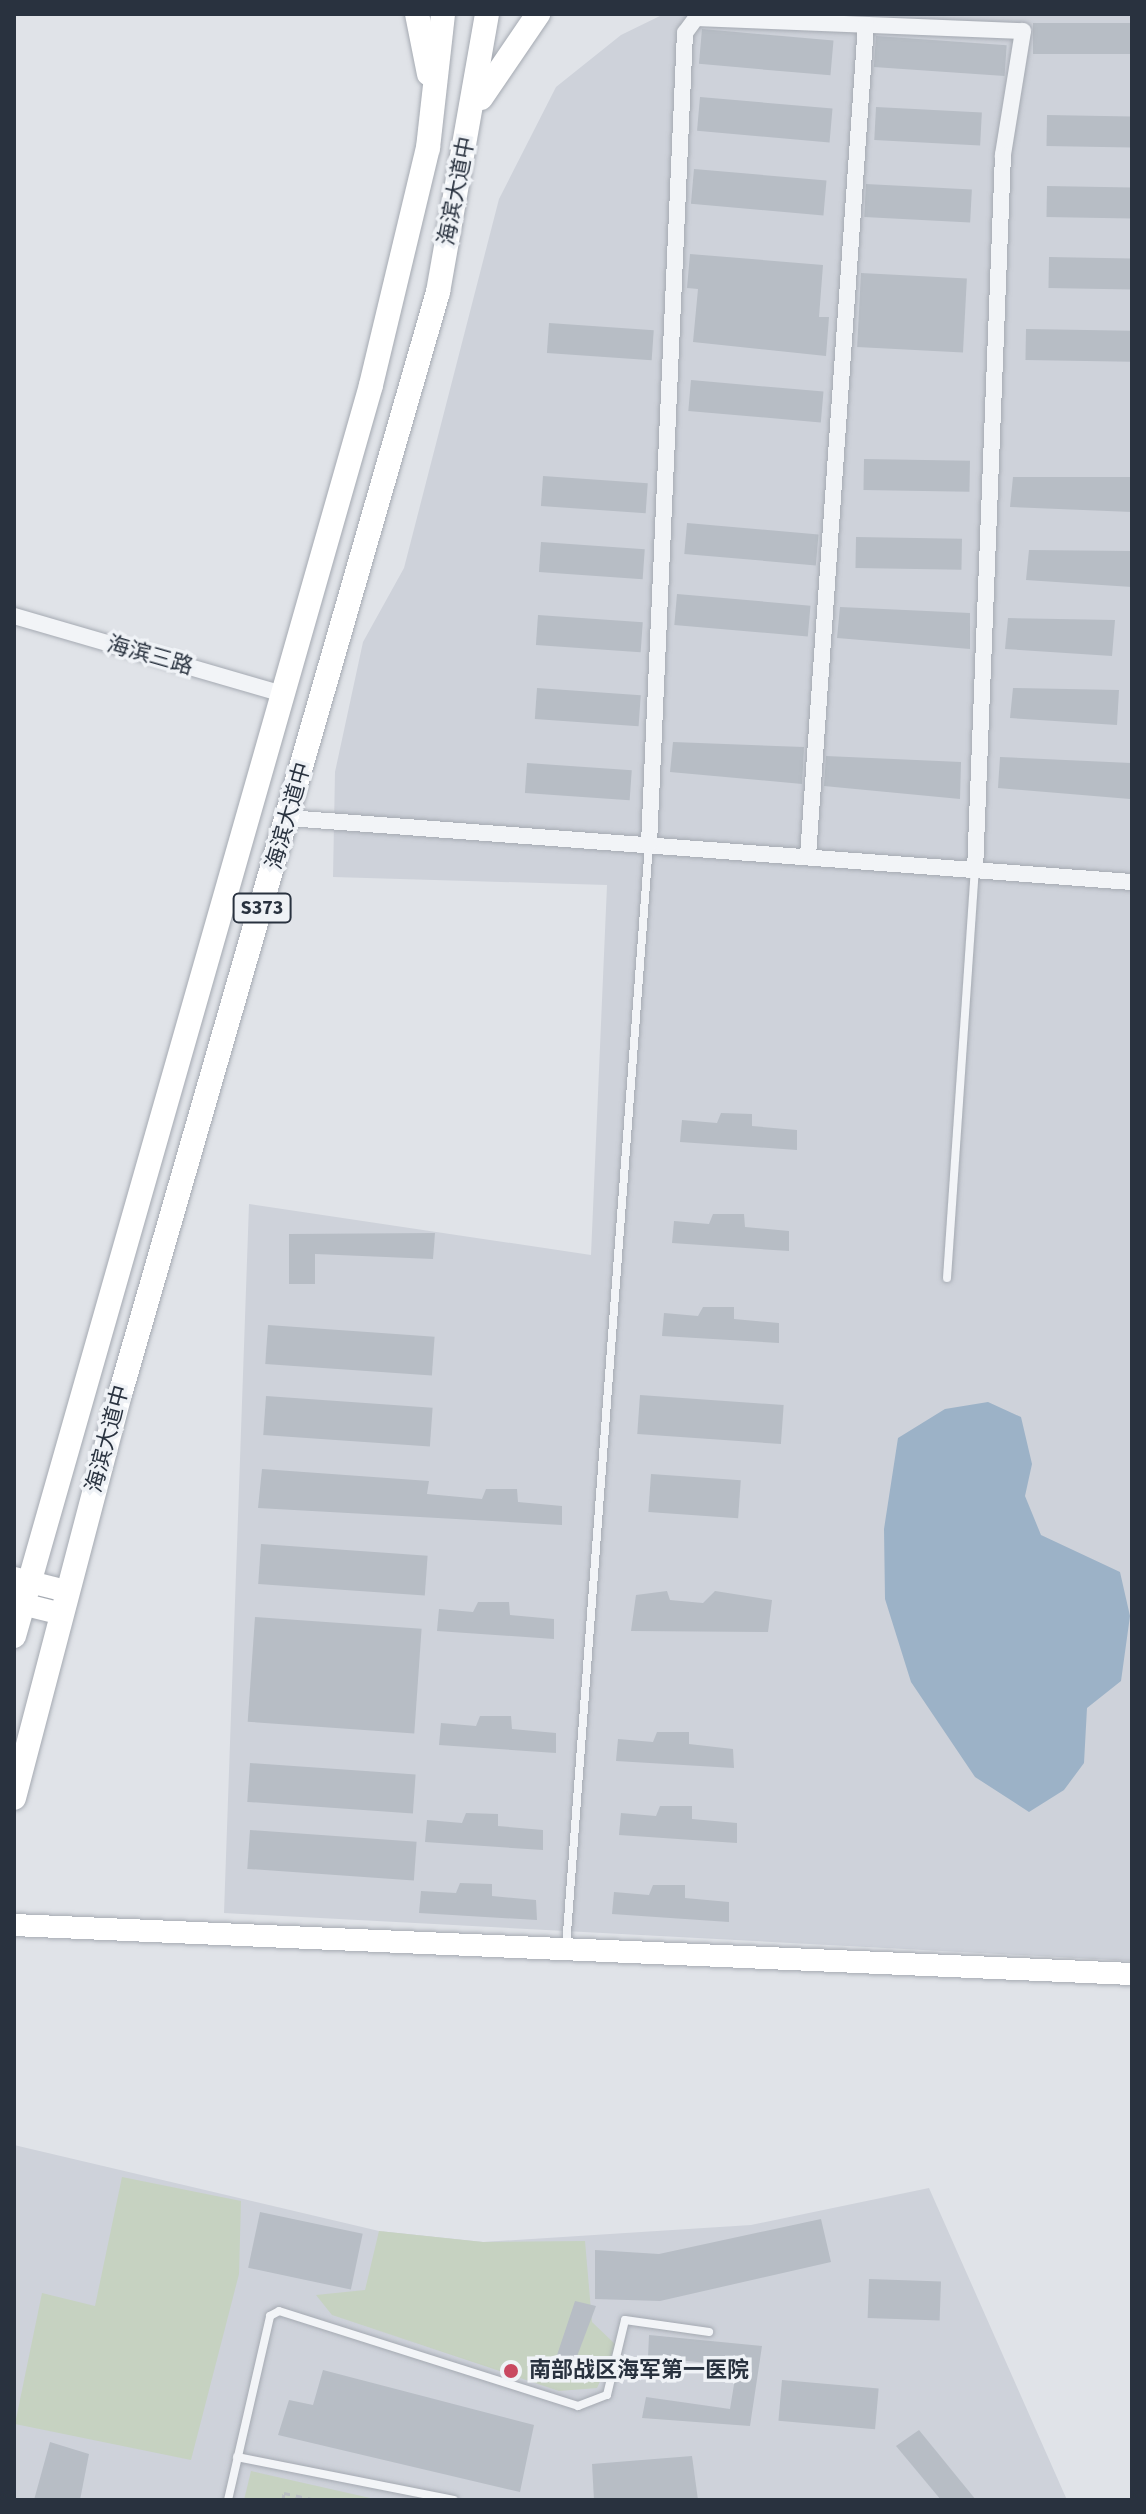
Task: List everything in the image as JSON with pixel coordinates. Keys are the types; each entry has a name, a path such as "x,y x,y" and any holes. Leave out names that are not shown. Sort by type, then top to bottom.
{"main road":[{"path":"417,14 434,98"},
{"name":"海滨大道中","path":"14,1636 19,1591 286,695 371,385 434,98 443,14"},
{"name":"海滨大道中","path":"14,1798 64,1602 438,292 472,114 487,14"},
{"path":"472,114 538,14"}],"street":[{"path":"649,844 685,33 696,18 1023,31 1003,155 975,870"},
{"path":"808,856 866,25"},
{"name":"海滨三路","path":"14,616 286,695"},
{"path":"288,818 1132,882"},
{"path":"19,1591 64,1602"},
{"path":"14,1925 566,1946 1132,1974"}],"lane":[{"path":"566,1946 649,844"},
{"path":"947,1278 975,870"},
{"path":"228,2500 270,2316 279,2311 578,2406 607,2395 625,2320 709,2332"},
{"path":"237,2457 454,2500"}],"path":[{"path":"283,2500 284,2493 316,2500"}],"shaded area":[{"path":"664,14 1132,16 1132,1961 224,1913 249,1204 591,1255 607,885 333,877 335,772 363,642 404,568 499,199 556,87 621,35"},
{"name":"南部战区海军第一医院","path":"14,2145 379,2231 483,2242 751,2225 929,2188 1067,2500 14,2500"}],"green space":[{"path":"122,2177 241,2201 239,2274 191,2460 15,2424 42,2293 95,2306"},
{"path":"379,2231 483,2242 585,2241 592,2322 616,2345 597,2388 559,2391 332,2315 316,2295 365,2290"},
{"path":"251,2471 379,2500 244,2500"}],"water":[{"path":"988,1402 1021,1417 1032,1464 1025,1496 1041,1535 1120,1572 1130,1616 1121,1681 1087,1708 1084,1763 1064,1790 1029,1812 975,1777 911,1682 885,1599 884,1529 898,1438 945,1409"}],"building":[{"path":"1033,23 1132,23 1132,54 1033,54"},
{"path":"702,29 833,41 830,75 699,64"},
{"path":"876,36 1007,45 1005,76 874,67"},
{"path":"700,97 832,109 830,142 697,131"},
{"path":"876,107 982,113 980,146 874,140"},
{"path":"1047,115 1132,116 1131,147 1046,146"},
{"path":"694,169 826,181 823,215 691,204"},
{"path":"866,184 972,190 970,223 864,217"},
{"path":"1047,186 1132,187 1131,218 1046,217"},
{"path":"690,254 823,265 819,317 829,317 826,356 693,342 698,289 687,288"},
{"path":"1049,257 1132,258 1131,289 1048,288"},
{"path":"861,273 967,279 963,352 857,347"},
{"path":"549,323 654,330 652,360 547,353"},
{"path":"1026,329 1132,331 1131,362 1025,360"},
{"path":"691,380 823,392 821,422 688,411"},
{"path":"864,459 970,461 969,492 863,490"},
{"path":"543,476 648,483 646,513 541,506"},
{"path":"1013,477 1132,477 1132,512 1010,507"},
{"path":"687,523 818,535 816,565 684,554"},
{"path":"856,537 962,539 961,570 855,568"},
{"path":"541,542 645,549 643,579 539,572"},
{"path":"1029,550 1132,551 1132,587 1026,580"},
{"path":"677,594 810,606 808,637 674,625"},
{"path":"840,607 970,613 970,649 837,638"},
{"path":"538,615 643,622 641,652 536,645"},
{"path":"1008,618 1115,620 1112,656 1005,649"},
{"path":"537,688 641,695 639,726 535,719"},
{"path":"1013,688 1119,690 1117,725 1010,718"},
{"path":"673,742 804,747 802,784 670,772"},
{"path":"826,756 961,762 960,799 824,786"},
{"path":"1000,757 1131,763 1130,799 998,788"},
{"path":"527,763 632,770 630,800 525,793"},
{"path":"721,1113 752,1114 752,1126 797,1130 797,1150 680,1142 682,1120 717,1123"},
{"path":"713,1214 744,1214 745,1227 789,1231 789,1251 672,1243 674,1221 709,1224"},
{"path":"435,1233 433,1259 315,1254 315,1284 289,1284 289,1234"},
{"path":"703,1307 734,1307 734,1319 779,1323 779,1343 662,1336 664,1313 698,1316"},
{"path":"268,1325 435,1337 432,1376 265,1364"},
{"path":"640,1395 784,1405 781,1444 637,1434"},
{"path":"266,1396 433,1408 430,1447 263,1435"},
{"path":"262,1469 429,1481 427,1494 482,1499 486,1489 517,1489 518,1502 562,1506 562,1525 258,1508"},
{"path":"651,1474 741,1480 738,1518 648,1512"},
{"path":"261,1544 428,1556 425,1596 258,1584"},
{"path":"667,1591 670,1600 703,1603 715,1591 772,1600 768,1632 631,1631 636,1595"},
{"path":"478,1602 509,1602 510,1615 554,1619 554,1639 437,1631 439,1609 473,1612"},
{"path":"255,1617 422,1629 414,1733 248,1722"},
{"path":"480,1716 511,1716 512,1729 556,1733 556,1753 439,1745 441,1723 476,1726"},
{"path":"657,1732 689,1732 689,1744 733,1749 734,1768 616,1761 618,1739 653,1742"},
{"path":"250,1763 416,1775 413,1813 247,1802"},
{"path":"660,1806 692,1806 692,1819 737,1823 737,1843 619,1835 621,1813 656,1816"},
{"path":"466,1813 498,1814 498,1826 543,1830 543,1850 425,1842 427,1820 462,1823"},
{"path":"250,1830 417,1842 414,1881 247,1869"},
{"path":"460,1883 492,1884 492,1896 536,1900 537,1920 419,1913 421,1891 456,1893"},
{"path":"653,1885 685,1885 685,1898 729,1902 729,1922 612,1914 614,1892 649,1895"},
{"path":"260,2212 363,2234 351,2290 248,2268"},
{"path":"821,2219 831,2262 660,2301 595,2299 595,2250 659,2254"},
{"path":"869,2279 941,2282 940,2320 868,2318"},
{"path":"575,2301 596,2306 573,2367 555,2361"},
{"path":"649,2335 762,2346 750,2426 642,2418 646,2397 730,2409 737,2366 648,2357"},
{"path":"323,2370 534,2425 520,2492 278,2435 289,2400 313,2405"},
{"path":"782,2380 879,2388 875,2429 778,2421"},
{"path":"919,2430 976,2500 941,2500 896,2446"},
{"path":"50,2442 89,2454 80,2500 34,2500"},
{"path":"692,2456 698,2500 594,2500 592,2464"}],"place":[{"name":"南部战区海军第一医院","path":"511,2371"}]}
